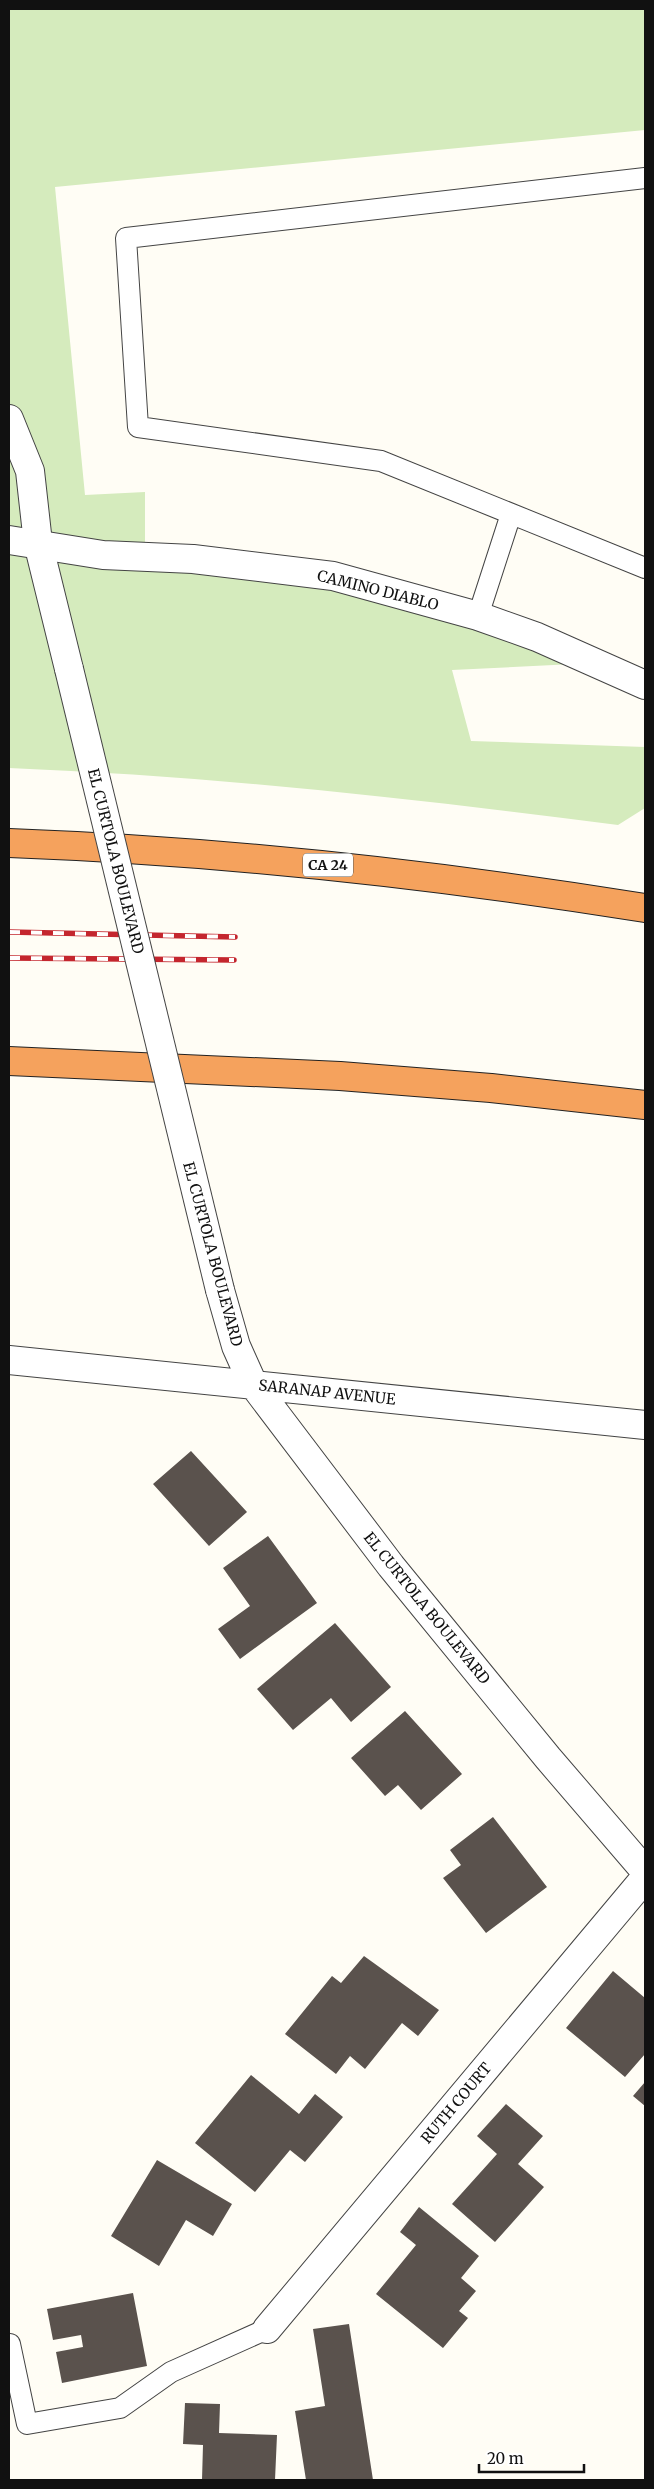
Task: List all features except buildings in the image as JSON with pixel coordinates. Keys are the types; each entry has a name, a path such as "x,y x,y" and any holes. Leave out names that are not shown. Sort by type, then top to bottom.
{"highway":[{"name":"CA 24","path":"9,843 200,853 348,867 500,886 645,908"},
{"path":"9,1061 340,1076 491,1088 645,1105"}],"street":[{"name":"EL CURTOLA BOULEVARD","path":"9,419 30,471 38,543 220,1290 236,1346 253,1384 391,1566 548,1758 645,1871"},
{"name":"CAMINO DIABLO","path":"9,540 38,543 72,551 103,555 193,559 333,576 478,616 537,638 645,685"},
{"name":"SARANAP AVENUE","path":"9,1360 645,1425"},
{"name":"RUTH COURT","path":"268,2329 645,1878"}],"lane":[{"path":"645,178 126,238 138,427 381,461 645,568"},
{"path":"478,616 511,514"},
{"path":"10,2344 18,2421 120,2408 171,2372 268,2329"}],"green space":[{"path":"9,9 645,9 645,130 55,187 85,495 145,492 145,556 333,576 594,663 452,670 471,741 645,747 645,808 618,825 314,790 162,777 9,768"}],"railway":[{"path":"9,932 235,937"},
{"path":"9,958 234,960"}]}
